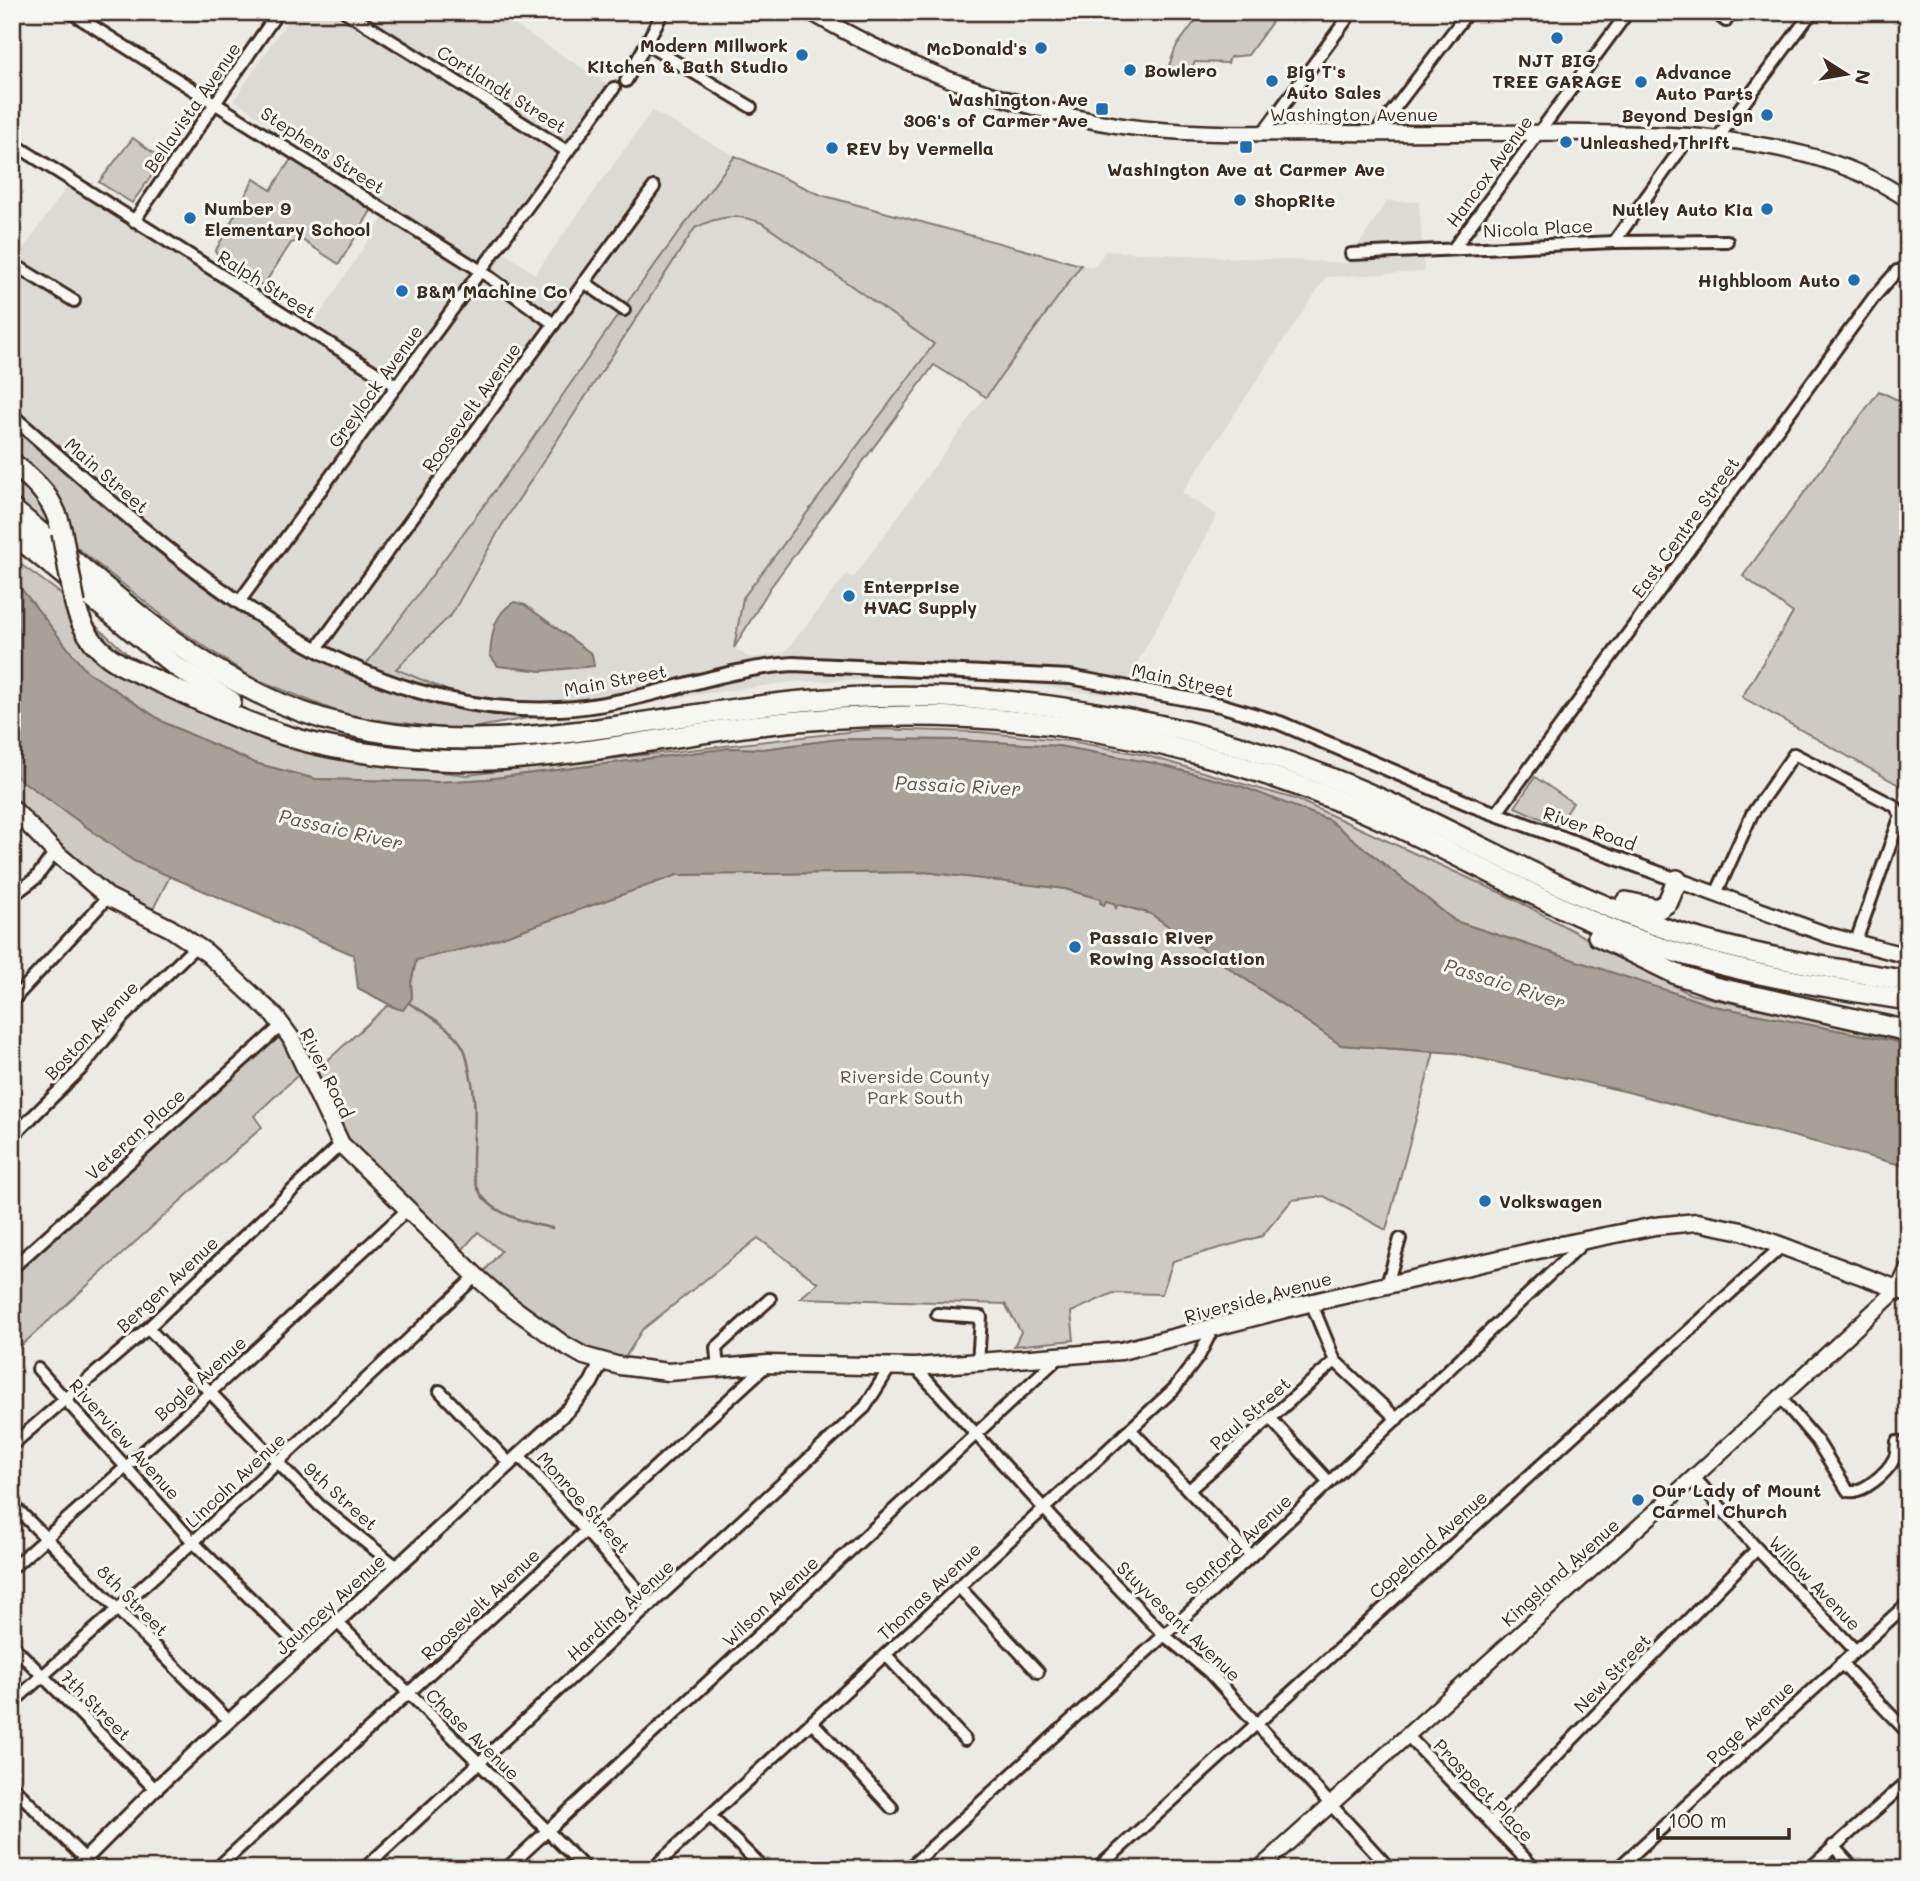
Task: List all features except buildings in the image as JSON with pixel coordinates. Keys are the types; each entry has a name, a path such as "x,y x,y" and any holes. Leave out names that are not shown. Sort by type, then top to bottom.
{"highway":[{"path":"12,463 44,490 55,509 75,604 82,625 92,642 118,664 284,735 322,745 441,760 487,760 816,719 901,716 1029,722 1156,743 1279,778 1368,814 1614,930 1705,961 1769,977 1908,1000"},
{"path":"12,509 204,663 275,701 352,728 420,739 486,741 835,699 934,697 1020,702 1128,718 1223,741 1316,772 1580,885 1650,910 1658,909 1668,902 1676,880"},
{"path":"12,533 154,649 214,692 302,733 370,751"},
{"path":"1435,824 1592,901 1670,931 1773,958 1908,981"},
{"path":"1521,888 1538,906 1695,981 1908,1031"}],"main road":[{"name":"Washington Avenue","path":"810,12 919,69 1030,107 1153,130 1262,134 1538,133 1690,136 1788,150 1835,164 1879,182 1908,200"},
{"name":"River Road","path":"12,808 55,852 108,897 170,928 196,946 282,1025 291,1038 341,1144 476,1276 543,1331 584,1356 602,1362"},
{"name":"River Road","path":"1676,880 1855,944 1908,956"},
{"name":"Riverside Avenue","path":"602,1362 645,1371 768,1364 915,1367 1058,1358 1121,1351 1311,1302 1587,1240 1697,1222 1742,1231 1903,1291"},
{"name":"Kingsland Avenue","path":"1259,1869 1695,1477 1779,1396 1903,1291 1908,1268"}],"street":[{"name":"Stephens Street","path":"70,12 481,271 554,324"},
{"name":"Bellavista Avenue","path":"134,222 278,12"},
{"name":"Cortlandt Street","path":"346,12 568,151"},
{"path":"625,81 663,12"},
{"path":"1262,134 1352,12"},
{"path":"1375,134 1468,12"},
{"name":"Hancox Avenue","path":"1453,249 1628,12"},
{"path":"1714,12 1726,21"},
{"path":"1717,139 1812,12"},
{"path":"1899,12 1908,19"},
{"path":"646,44 751,107"},
{"name":"Greylock Avenue","path":"239,602 614,88"},
{"path":"1615,242 1690,136"},
{"name":"Ralph Street","path":"12,143 397,386"},
{"name":"Roosevelt Avenue","path":"318,648 654,187"},
{"name":"Nicola Place","path":"1351,254 1615,242 1727,241"},
{"path":"12,263 74,301"},
{"name":"East Centre Street","path":"1496,814 1874,297 1898,271 1908,270"},
{"path":"584,282 624,310"},
{"name":"Main Street","path":"12,416 182,562 239,602 374,677 414,692 455,702 505,708 561,709 601,705 727,673 793,664 1070,677 1143,689 1266,718"},
{"name":"River Road","path":"1266,718 1496,814 1676,880"},
{"path":"1716,894 1752,814 1794,754 1895,806 1900,815 1855,944"},
{"path":"12,896 36,878 55,852"},
{"path":"12,1001 108,897"},
{"name":"Boston Avenue","path":"12,1137 82,1069 123,1017 196,946"},
{"name":"Veteran Place","path":"12,1268 282,1025"},
{"name":"Bergen Avenue","path":"12,1445 148,1328 341,1144"},
{"name":"Bogle Avenue","path":"12,1568 211,1392 407,1210"},
{"path":"1387,1285 1400,1239"},
{"name":"Sanford Avenue","path":"908,1869 1251,1556 1587,1240"},
{"name":"Copeland Avenue","path":"1097,1869 1782,1246"},
{"name":"Lincoln Avenue","path":"12,1703 280,1463 476,1276"},
{"path":"718,1368 716,1348 770,1299"},
{"path":"1311,1302 1335,1362 1397,1419"},
{"path":"937,1314 981,1317 978,1364"},
{"name":"Thomas Avenue","path":"652,1869 1130,1429 1187,1373 1214,1326"},
{"name":"9th Street","path":"148,1328 320,1506 397,1567"},
{"name":"Wilson Avenue","path":"506,1869 1058,1358"},
{"name":"Jauncey Avenue","path":"75,1869 91,1864 155,1789 515,1460 583,1394 602,1362"},
{"name":"Paul Street","path":"1189,1490 1335,1362"},
{"name":"Roosevelt Avenue","path":"216,1869 768,1364"},
{"name":"Harding Avenue","path":"364,1869 865,1407 890,1367"},
{"name":"Stuyvesant Avenue","path":"915,1367 1164,1635 1209,1672 1390,1869"},
{"name":"Riverview Avenue","path":"38,1369 193,1542 304,1651"},
{"name":"Monroe Street","path":"440,1391 586,1530 651,1605"},
{"path":"1779,1396 1817,1440 1848,1491 1855,1492 1870,1484 1895,1459 1897,1442"},
{"path":"1270,1418 1329,1482"},
{"path":"1130,1429 1251,1556"},
{"name":"Willow Avenue","path":"1695,1477 1758,1549 1855,1650"},
{"name":"8th Street","path":"12,1504 229,1721"},
{"name":"New Street","path":"1492,1822 1758,1549"},
{"path":"958,1587 1038,1672"},
{"name":"Page Avenue","path":"1617,1869 1908,1603"},
{"name":"Chase Avenue","path":"337,1622 407,1695 586,1869"},
{"name":"7th Street","path":"12,1645 155,1789"},
{"path":"886,1655 965,1740"},
{"path":"1841,1663 1908,1733"},
{"path":"813,1723 892,1808"},
{"name":"Prospect Place","path":"1407,1735 1535,1869"},
{"path":"1809,1869 1907,1781"},
{"path":"12,1786 91,1864"},
{"path":"710,1816 764,1869"},
{"path":"1833,1846 1854,1869"}],"shaded area":[{"path":"293,12 494,12 615,89 499,249 535,274 652,111 735,156 618,315 524,451 359,674 194,577 12,420 12,265 71,181 309,331 390,207 234,100"},
{"path":"1387,201 1419,202 1424,272 1326,277 1182,493 1217,515 1119,697 1002,681 931,677 792,682 540,716 541,712 470,700 395,669 452,614 502,525 695,228 712,220 739,215 762,223 934,344 743,598 734,648 750,658 784,653 847,574 853,578 1081,265 1095,267 1105,251 1347,263"}],"green space":[{"path":"1202,12 1279,12 1248,55 1230,57 1228,63 1195,62 1184,78 1166,74 1176,47"},
{"path":"133,138 163,160 132,203 99,182"},
{"path":"735,156 821,195 1081,265 986,397 934,365 770,588 734,648 743,598 934,344 762,223 744,218 720,219 695,228 502,525 452,614 396,669 470,700 541,711 540,716 461,730 350,717 251,677 183,632 12,496 12,420 194,577 359,674 524,451 618,315"},
{"path":"291,159 372,209 339,264 302,240 291,243 263,286 215,252 254,179 271,190"},
{"path":"1879,391 1908,405 1908,790 1742,697 1793,613 1743,576"},
{"path":"12,558 56,590 143,668 204,714 272,740 362,763 467,775 874,729 978,732 1070,741 1145,755 1298,800 1512,898 1690,994 1908,1041 1908,1044 1714,1006 1455,921 1329,820 1243,787 1153,763 1058,746 959,740 840,739 763,749 731,748 487,779 440,782 316,779 255,763 165,723 85,670 12,577"},
{"path":"12,773 134,861 170,876 149,917 125,905 12,808"},
{"path":"1535,777 1573,803 1558,826 1515,807"},
{"name":"Riverside County Park South","path":"925,872 1065,889 1151,914 1341,1045 1434,1052 1386,1230 1324,1196 1292,1200 1262,1236 1173,1261 1162,1294 1113,1293 1071,1312 1074,1340 1014,1346 1021,1332 1005,1304 800,1298 818,1283 758,1238 642,1330 620,1366 563,1344 483,1273 501,1251 478,1232 456,1257 341,1144 313,1083 316,1071 387,1006 403,1009 412,998 411,983 416,960 480,945 677,875"},
{"path":"280,1036 299,1074 254,1116 262,1127 12,1354 12,1277"}],"water":[{"name":"Passaic River","path":"12,577 85,670 165,723 255,763 315,779 440,782 487,779 731,748 763,749 840,739 959,740 1058,746 1153,763 1243,787 1329,820 1455,921 1714,1006 1908,1044 1908,1167 1628,1092 1455,1053 1341,1045 1151,914 1118,904 1116,908 1114,903 1106,901 1104,905 1100,903 1101,899 1065,889 925,872 677,875 480,945 416,960 411,983 412,998 403,1010 396,1008 358,988 354,955 134,861 13,774"},
{"path":"514,602 525,605 592,654 594,666 542,671 498,666 490,655 493,631 502,612"}],"waterway":[{"path":"409,1003 446,1028 466,1052 474,1102 474,1172 479,1190 491,1205 515,1218 552,1228"}],"place":[{"name":"NJT BIG TREE GARAGE","path":"1557,38"},
{"name":"McDonald's","path":"1041,48"},
{"name":"Modern Millwork Kitchen & Bath Studio","path":"802,55"},
{"name":"Bowlero","path":"1130,70"},
{"name":"Big T's Auto Sales","path":"1272,81"},
{"name":"Advance Auto Parts","path":"1641,82"},
{"name":"Washington Ave 306's of Carmer Ave","path":"1102,109"},
{"name":"Beyond Design","path":"1767,115"},
{"name":"Unleashed Thrift","path":"1566,142"},
{"name":"Washington Ave at Carmer Ave","path":"1246,147"},
{"name":"REV by Vermella","path":"832,148"},
{"name":"ShopRite","path":"1240,200"},
{"name":"Nutley Auto Kia","path":"1767,209"},
{"name":"Number 9 Elementary School","path":"190,218"},
{"name":"Highbloom Auto","path":"1854,280"},
{"name":"B&M Machine Co","path":"402,291"},
{"name":"Enterprise HVAC Supply","path":"849,596"},
{"name":"Passaic River Rowing Association","path":"1075,947"},
{"name":"Volkswagen","path":"1485,1201"},
{"name":"Our Lady of Mount Carmel Church","path":"1638,1500"}]}
